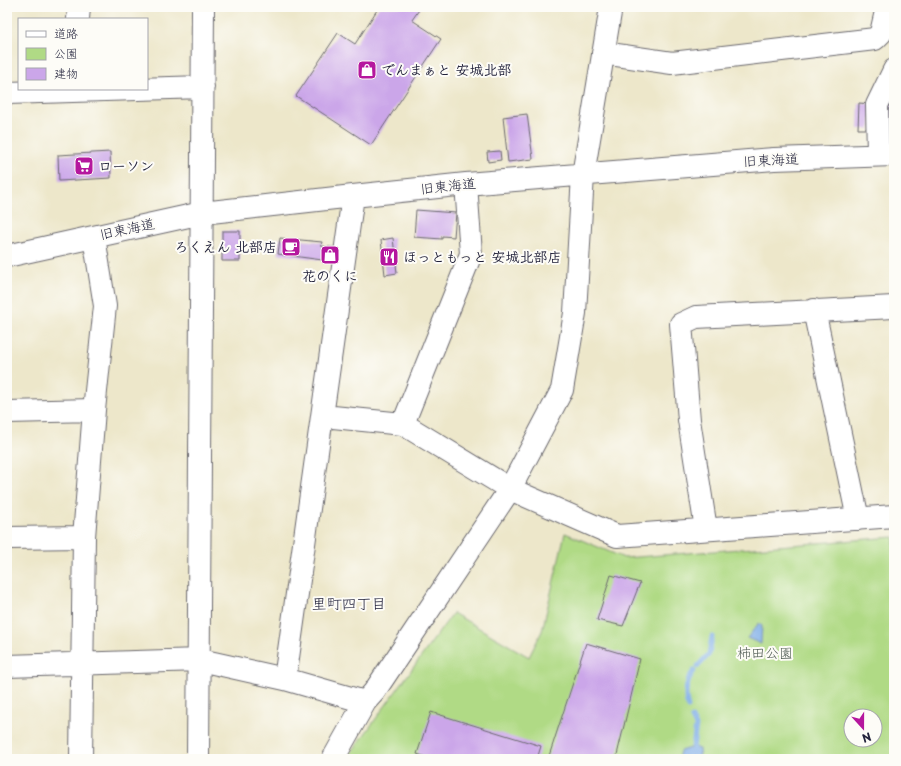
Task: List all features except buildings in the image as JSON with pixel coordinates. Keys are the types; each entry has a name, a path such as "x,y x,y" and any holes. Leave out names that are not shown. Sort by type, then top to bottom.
{"street":[{"path":"78,18 79,7"},
{"path":"198,759 200,660 203,7"},
{"path":"333,759 365,702 374,692 510,489 562,390 575,313 583,175 611,7"},
{"path":"603,53 672,63 875,40 881,33 887,7"},
{"path":"886,155 877,105 894,70"},
{"path":"148,89 203,87"},
{"path":"7,94 107,90"},
{"name":"旧東海道","path":"7,256 202,213 466,184 774,159 886,155"},
{"path":"403,424 471,254 466,184"},
{"path":"285,679 353,196"},
{"path":"80,759 84,537 94,410 105,306 94,236"},
{"path":"706,528 689,420 681,324 696,317 894,307"},
{"path":"814,310 858,518"},
{"path":"7,412 94,410"},
{"path":"322,416 403,424 510,489 617,536 696,531 706,528 894,516"},
{"path":"7,538 84,537"},
{"path":"7,666 200,660 285,679 365,702"}],"green space":[{"name":"柿田公園","path":"565,533 624,558 894,537 894,759 354,759 348,757 453,613 529,657 542,631"}],"water":[{"path":"759,623 762,626 761,644 747,638"},
{"path":"693,747 699,749 700,759 678,759 680,751"}],"waterway":[{"path":"698,666 709,654 712,637"},
{"path":"688,707 686,688 694,671"},
{"path":"692,718 696,726 693,747"}],"place":[{"name":"でんまぁと 安城北部","path":"367,70"},
{"name":"ローソン","path":"84,166"},
{"name":"ろくえん 北部店","path":"291,247"},
{"name":"花のくに","path":"330,255"},
{"name":"ほっともっと 安城北部店","path":"389,257"}],"district":[{"name":"里町四丁目","path":"349,604"}]}
